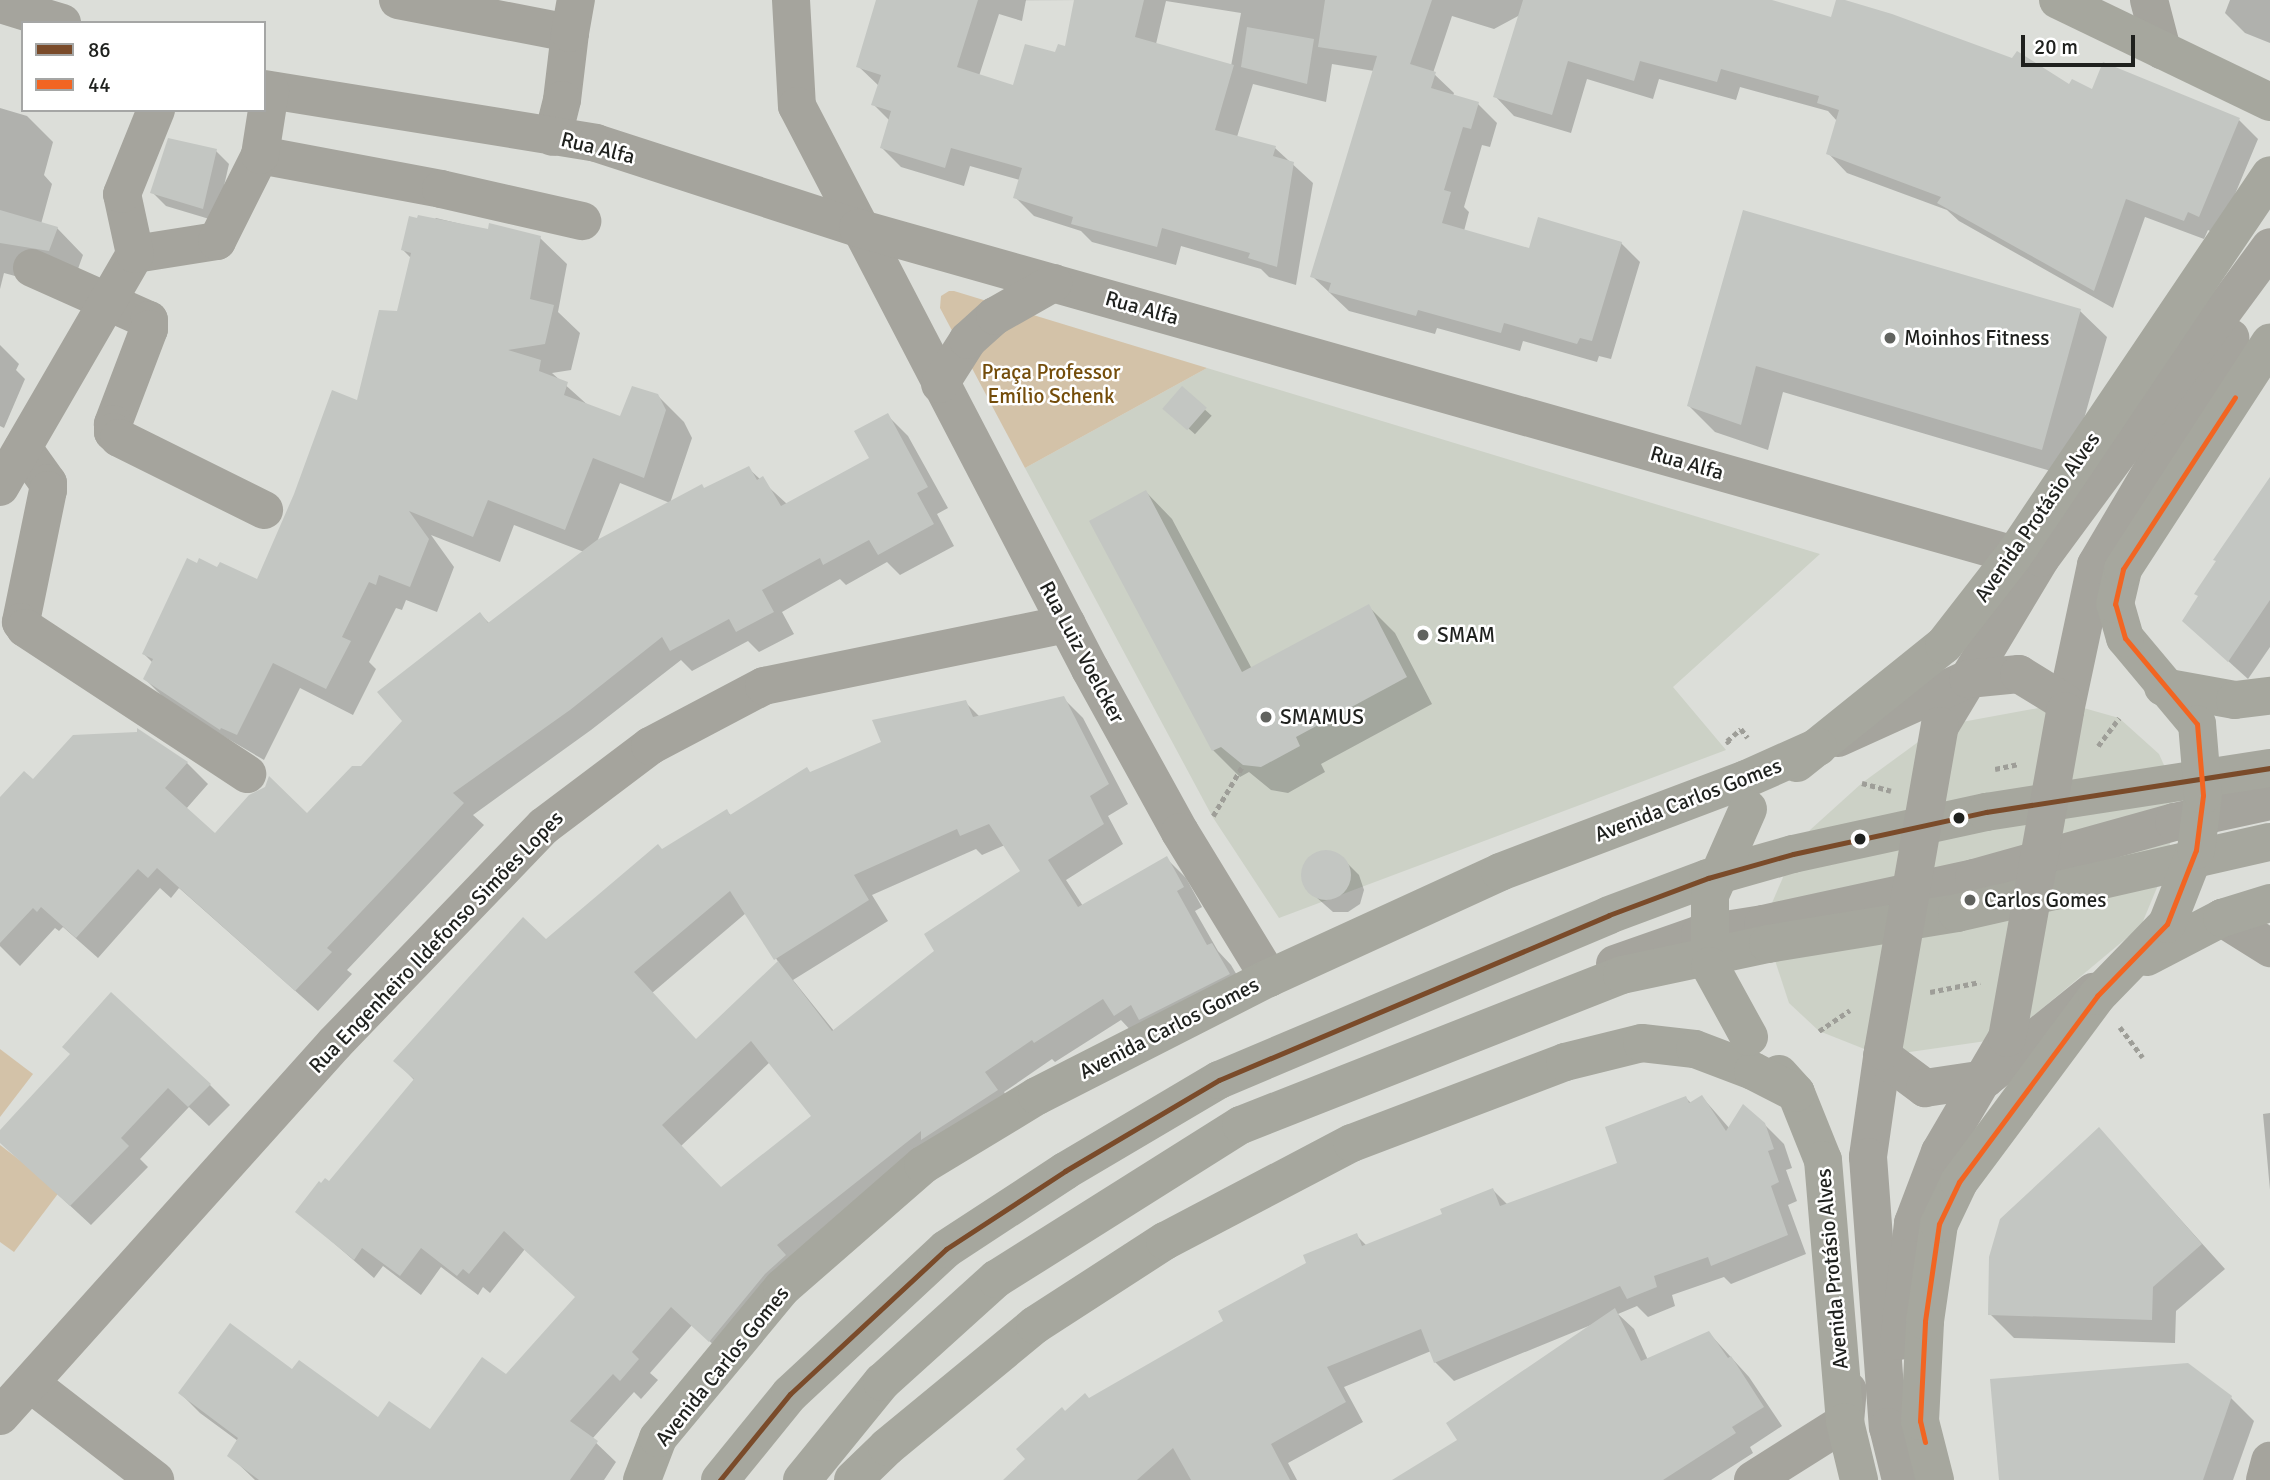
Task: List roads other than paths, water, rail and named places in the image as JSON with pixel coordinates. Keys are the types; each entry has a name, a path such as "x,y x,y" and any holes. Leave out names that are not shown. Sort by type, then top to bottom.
{"main road":[{"path":"2069,2 2270,102"},
{"name":"Avenida Protásio Alves","path":"1859,1480 1845,1422 1823,1160 1796,1094 1749,1037 1710,966 1710,895 1748,809 1763,792 1944,645 2027,556 2270,175"},
{"path":"1935,1480 1904,1424 1925,1321 1939,1224 1958,1182 2118,972 2167,924 2196,849 2203,795 2197,724 2163,687 2125,638 2115,604 2123,569 2270,343"},
{"path":"2163,687 2235,700 2270,696"},
{"name":"Avenida Carlos Gomes","path":"642,1480 659,1438 782,1289 923,1165 1037,1096 1269,978 1500,872 1746,779 1818,747"},
{"path":"720,1480 790,1394 946,1249 1065,1171 1219,1080 1609,915 1708,878 1793,854 1986,813 2270,768"},
{"path":"802,1480 882,1382 996,1279 1241,1125 1622,975 1768,944 1957,913 2270,842"},
{"path":"2118,972 2222,918 2270,903"},
{"path":"853,1480 887,1447 1035,1325 1166,1241 1352,1143 1565,1062 1642,1043 1695,1049 1753,1071 1796,1094"}],"street":[{"path":"398,0 573,16 562,100 553,137"},
{"name":"Rua Luiz Voelcker","path":"791,0 797,106 858,228 1067,624 1181,832 1269,978"},
{"path":"2149,0 2162,50"},
{"path":"0,4 55,21"},
{"name":"Rua Alfa","path":"267,90 596,143 858,228 2027,556"},
{"path":"0,487 135,254 122,194 155,112"},
{"path":"135,254 217,241 260,155 265,112"},
{"path":"260,155 441,189 582,220"},
{"path":"1752,1480 1845,1422 1868,1157 1882,1054 1940,726 1968,679 2027,556 2270,181"},
{"path":"2027,556 2270,247"},
{"path":"906,320 904,304 915,274 926,264 941,258 958,256"},
{"path":"32,268 149,320 149,329 113,424 113,432 119,438 264,510"},
{"path":"1901,1480 1913,1223 1940,1152 2007,1038 2066,707 2096,565 2270,270"},
{"path":"940,384 968,340 995,316 1054,283"},
{"path":"2096,565 2270,325"},
{"path":"23,448 48,483 21,622 25,628 247,774"},
{"name":"Rua Engenheiro Ildefonso Simões Lopes","path":"0,1416 335,1043 544,825 650,746 764,686 1067,624"},
{"path":"1818,747 1968,679 2019,674 2066,707"},
{"path":"786,1480 859,1388 987,1272 1101,1196 1239,1115 1625,960 1700,934 1763,924 1974,878 2174,822 2270,801"},
{"path":"2222,918 2270,948"},
{"path":"1882,1054 1925,1087 1985,1079 2118,972"},
{"path":"1868,1157 1904,1424"},
{"path":"31,1384 155,1480"},
{"path":"2265,1480 2270,1461"}],"place":[{"name":"Moinhos Fitness","path":"1890,338"},
{"name":"SMAM","path":"1423,635"},
{"name":"SMAMUS","path":"1266,717"},
{"name":"Carlos Gomes","path":"1970,900"}],"park label":[{"name":"Praça Professor Emílio Schenk","path":"1051,384"}]}
